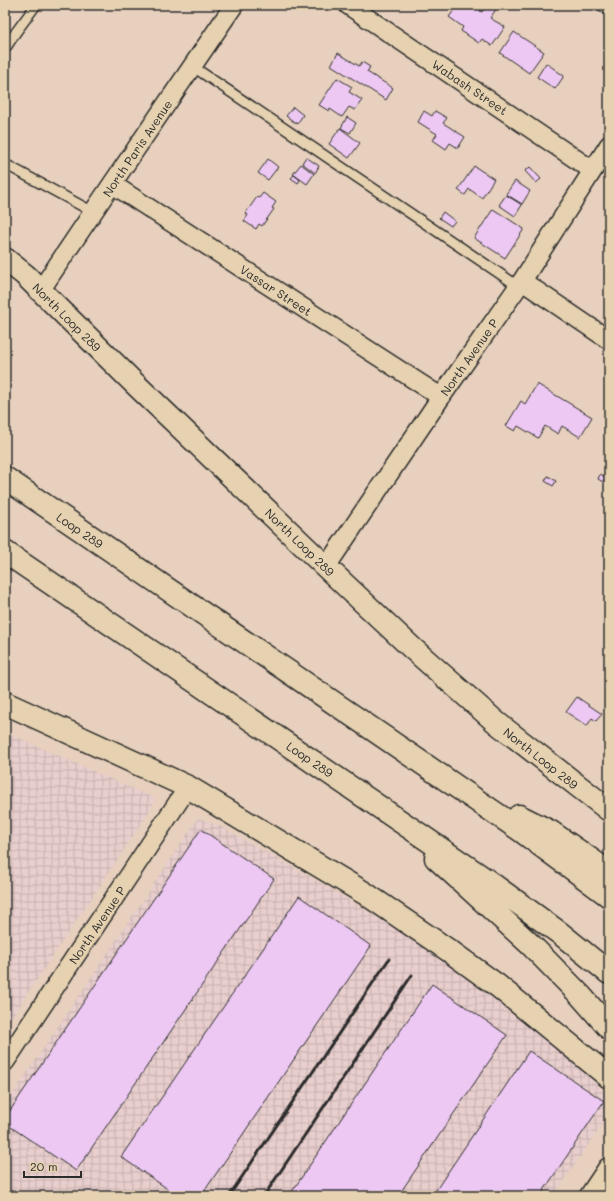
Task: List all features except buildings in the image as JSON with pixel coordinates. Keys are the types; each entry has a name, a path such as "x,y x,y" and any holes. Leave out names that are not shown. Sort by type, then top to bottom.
{"main road":[{"name":"North Loop 289","path":"5,259 25,275 132,381 412,648 497,723 609,810"},
{"name":"Loop 289","path":"5,478 442,776 520,830 609,896"},
{"name":"Loop 289","path":"5,552 485,879 561,934 609,973"},
{"path":"5,702 188,787 366,894 498,986 609,1077"},
{"path":"442,776 551,832 609,872"},
{"path":"385,810 452,874 531,945 609,1028"},
{"path":"591,1196 609,1169"}],"street":[{"name":"North Paris Avenue","path":"40,291 234,5"},
{"name":"Wabash Street","path":"348,5 592,170"},
{"name":"North Avenue P","path":"326,567 520,283 609,145"},
{"name":"Vassar Street","path":"112,184 441,397"},
{"path":"520,283 609,340"},
{"name":"North Avenue P","path":"5,1062 188,787"}],"lane":[{"path":"5,50 36,5"},
{"path":"600,5 609,10"},
{"path":"192,66 520,283"},
{"path":"5,164 93,212"}],"shaded area":[{"path":"5,732 156,799 144,820 5,1027"},
{"path":"198,818 220,826 316,880 403,933 487,994 579,1067 609,1096 609,1111 604,1122 553,1196 5,1196 5,1106"}],"railway":[{"path":"229,1196 389,959"},
{"path":"264,1196 412,975"}]}
